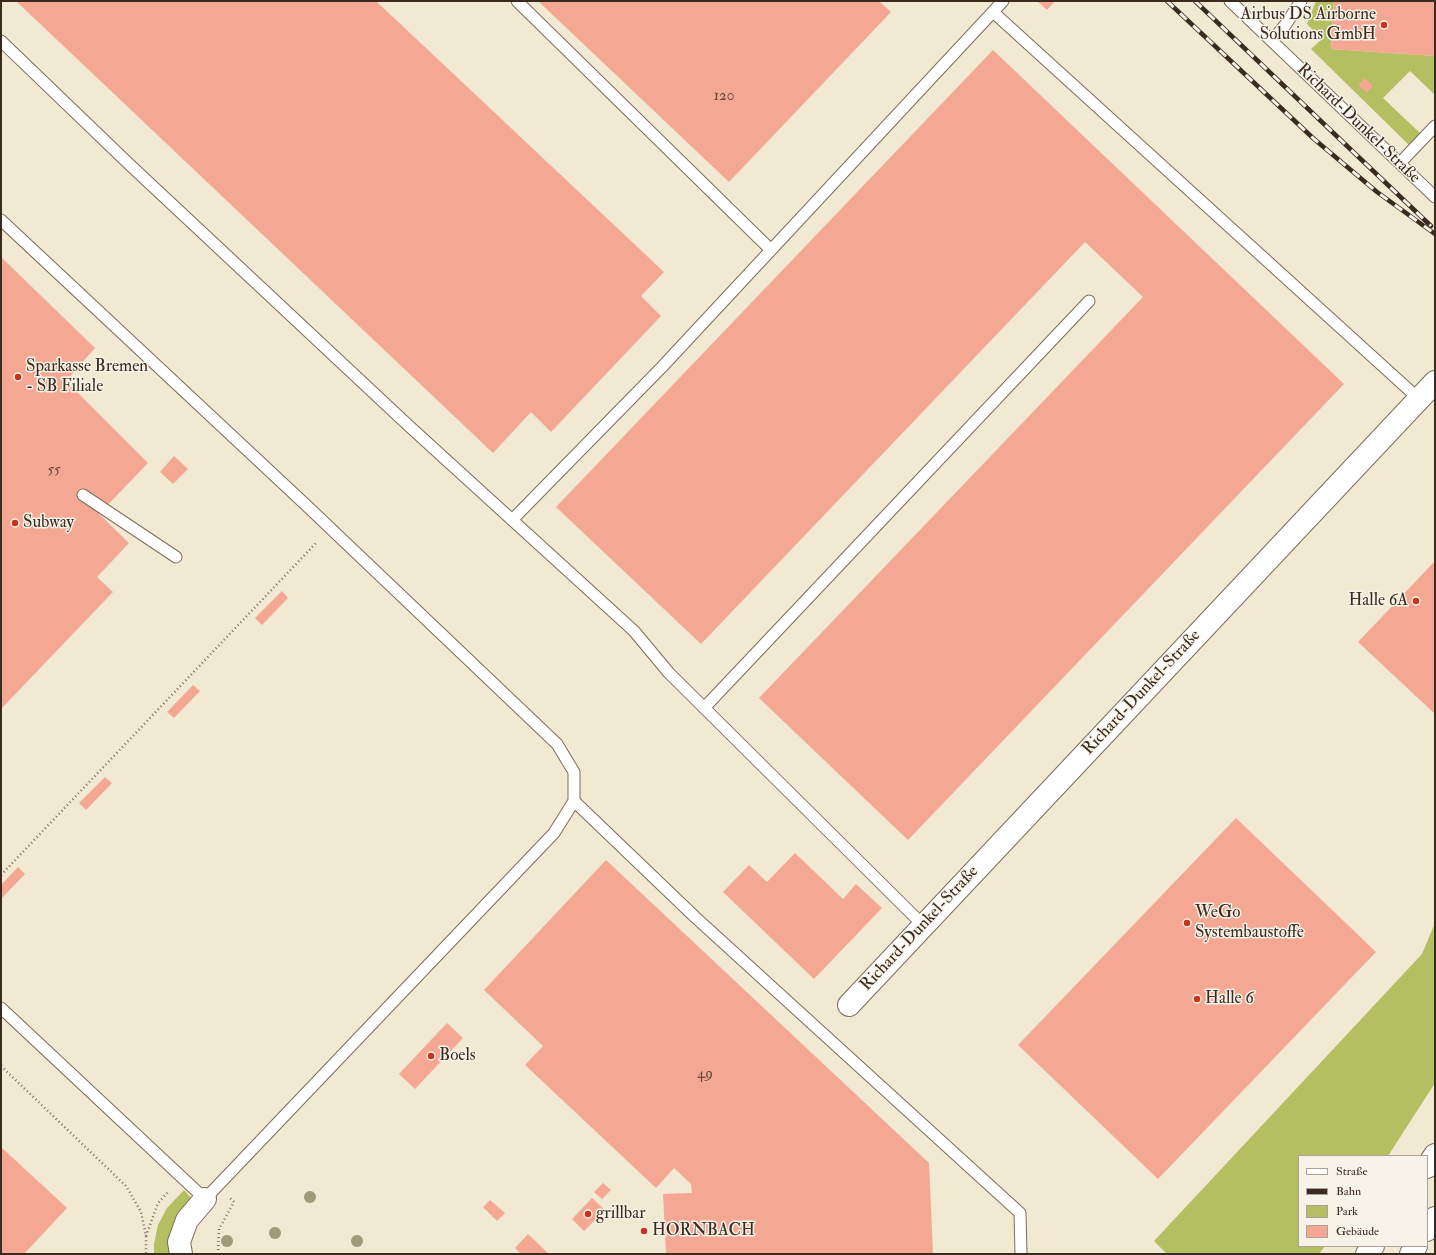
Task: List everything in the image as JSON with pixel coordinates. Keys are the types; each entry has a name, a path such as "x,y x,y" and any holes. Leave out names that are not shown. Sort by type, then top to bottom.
{"main road":[{"name":"Richard-Dunkel-Straße","path":"849,1005 1435,382"},
{"path":"1428,1166 1435,1155"},
{"path":"181,1254 179,1242 187,1220 205,1199"},
{"path":"1428,1228 1435,1218"}],"lane":[{"path":"517,1 771,250"},
{"path":"512,520 662,367 1003,1"},
{"name":"Richard-Dunkel-Straße","path":"1230,1 1435,197"},
{"path":"1272,41 1286,24 1301,1"},
{"path":"993,12 1419,399"},
{"path":"1,41 130,165 512,520 634,631 669,673 923,926"},
{"path":"1400,163 1435,126"},
{"path":"1,220 307,506 557,744 574,772 574,801 554,833 205,1199 1,1008"},
{"path":"704,708 1089,301"},
{"path":"83,495 176,557"},
{"path":"574,801 695,917 1020,1213 1021,1254"}],"path":[{"path":"1,875 331,529"},
{"path":"1,1066 126,1186 142,1212 146,1236 146,1254"},
{"path":"146,1236 158,1203 181,1177"}],"green space":[{"path":"1316,1 1334,1 1331,49 1435,56 1434,94 1410,71 1383,98 1421,134 1409,145 1311,49 1322,39 1307,24"},
{"path":"1435,923 1435,1083 1389,1155 1298,1155 1298,1247 1324,1247 1319,1254 1167,1254 1154,1241 1422,954"},
{"path":"184,1190 192,1199 175,1218 171,1239 171,1254 154,1254 154,1244 158,1225 167,1208"}],"building":[{"path":"16,1 376,1 664,272 641,296 661,316 551,432 531,412 493,453"},
{"path":"538,1 879,1 891,12 729,182"},
{"path":"1037,1 1055,1 1047,10"},
{"name":"Airbus DS Airborne Solutions GmbH","path":"1334,1 1435,1 1435,56 1331,49"},
{"path":"993,50 1344,384 908,840 759,698 1143,297 1085,242 701,644 556,507"},
{"path":"1365,78 1373,86 1367,93 1358,85"},
{"path":"1,257 95,348 66,381 148,463 99,514 129,543 97,577 113,592 1,709"},
{"path":"174,456 188,469 173,484 160,472"},
{"name":"Halle 6A","path":"1435,561 1435,714 1358,642"},
{"path":"282,591 288,598 262,625 255,618"},
{"path":"193,685 200,691 174,718 167,712"},
{"path":"105,777 112,783 86,810 79,803"},
{"name":"Halle 6","path":"1236,818 1376,952 1158,1179 1018,1045"},
{"path":"795,853 843,899 856,884 882,908 814,979 723,892 749,865 767,882"},
{"path":"606,860 929,1163 933,1254 666,1254 663,1194 692,1193 691,1184 674,1168 656,1188 525,1065 543,1046 484,990"},
{"path":"18,867 25,874 1,899 1,885"},
{"name":"Boels","path":"447,1023 463,1038 415,1089 399,1074"},
{"path":"1,1147 67,1208 24,1254 1,1254"},
{"path":"603,1183 611,1190 602,1199 594,1192"},
{"name":"grillbar","path":"592,1198 605,1210 584,1231 572,1219"},
{"path":"490,1200 505,1213 497,1221 483,1207"},
{"path":"528,1234 549,1254 521,1254 515,1248"}],"railway":[{"path":"1167,1 1314,139 1377,192 1435,234"},
{"path":"1195,1 1431,226"}],"place":[{"name":"Airbus DS Airborne Solutions GmbH","path":"1384,25"},
{"name":"Sparkasse Bremen - SB Filiale","path":"18,377"},
{"name":"Subway","path":"15,523"},
{"name":"Halle 6A","path":"1416,601"},
{"name":"WeGo Systembaustoffe","path":"1187,923"},
{"name":"Halle 6","path":"1197,999"},
{"name":"Boels","path":"431,1056"},
{"name":"grillbar","path":"588,1214"},
{"name":"HORNBACH","path":"644,1231"}]}
